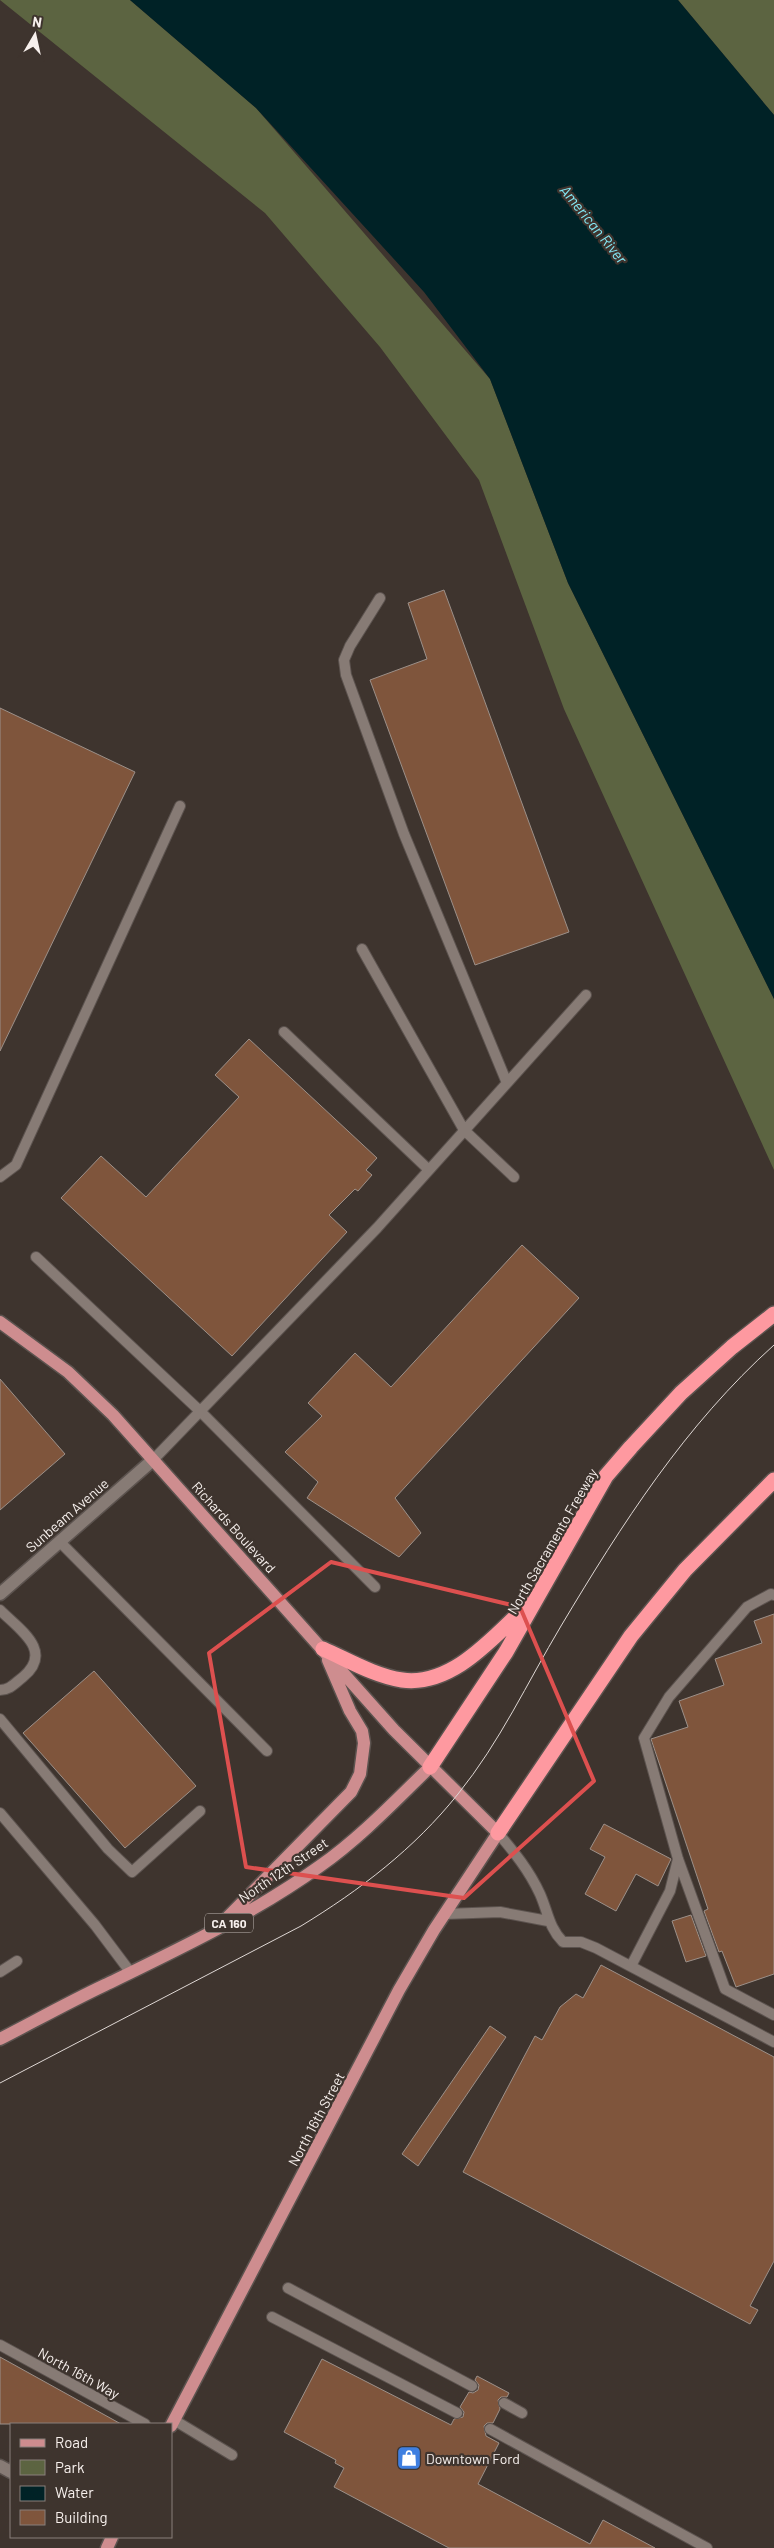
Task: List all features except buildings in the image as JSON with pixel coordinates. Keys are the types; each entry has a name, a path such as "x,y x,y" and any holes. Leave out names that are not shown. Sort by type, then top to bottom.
{"highway":[{"name":"North Sacramento Freeway","path":"430,1767 452,1737 506,1652 606,1476 631,1447 705,1370 774,1314"},
{"path":"498,1833 631,1636 685,1570 774,1480"},
{"path":"323,1649 386,1676 404,1680 440,1675 464,1662 537,1598"}],"main road":[{"name":"Richards Boulevard","path":"0,1322 68,1372 113,1415 394,1730 498,1833"},
{"path":"214,1931 351,1792 360,1774 364,1753 362,1731 350,1710 323,1649"},
{"name":"North 12th Street","path":"0,2039 214,1931 271,1899 322,1865 370,1825 430,1767"},
{"name":"North 16th Street","path":"173,2423 400,1990 444,1914 498,1833"}],"street":[{"name":"Sunbeam Avenue","path":"0,1594 154,1459"}],"lane":[{"path":"380,598 350,646 344,660 346,675 404,834 507,1083"},
{"path":"0,1177 16,1165 180,806"},
{"path":"362,949 464,1130 514,1177"},
{"path":"154,1459 377,1228 586,995"},
{"path":"284,1032 428,1170"},
{"path":"36,1257 200,1412 375,1587"},
{"path":"60,1542 267,1751"},
{"path":"774,1595 771,1594 748,1607 669,1697 644,1738 678,1859 724,1989 774,2015"},
{"path":"0,1610 33,1643 36,1659 34,1667 28,1673 8,1690 0,1690"},
{"path":"0,1719 108,1849 132,1872 200,1811"},
{"path":"0,1813 95,1925 131,1973"},
{"path":"498,1833 523,1862 540,1894 548,1922 554,1933 563,1942 581,1942 631,1966 774,2042"},
{"path":"631,1966 670,1891 678,1859"},
{"path":"444,1914 500,1912 548,1922"},
{"path":"0,1972 17,1961"},
{"path":"288,2288 472,2386"},
{"path":"272,2317 457,2413"},
{"name":"North 16th Way","path":"0,2345 143,2423"},
{"path":"504,2403 522,2413"},
{"path":"173,2423 232,2455"},
{"path":"490,2429 707,2548"}],"highlighted area":[{"path":"331,1562 520,1607 594,1781 464,1898 246,1867 209,1653"}],"green space":[{"path":"0,0 130,0 256,108 490,379 568,583 774,999 774,1170 564,709 479,480 380,347 265,213"},
{"path":"678,0 774,0 774,115"}],"water":[{"name":"American River","path":"130,0 678,0 774,115 774,999 568,583 490,379 424,292 256,108"}],"tram line":[{"path":"0,2083 301,1926 365,1883 423,1833 458,1794 487,1754 584,1588 657,1477 712,1408 774,1345"}],"place":[{"name":"Downtown Ford","path":"409,2458"}]}
